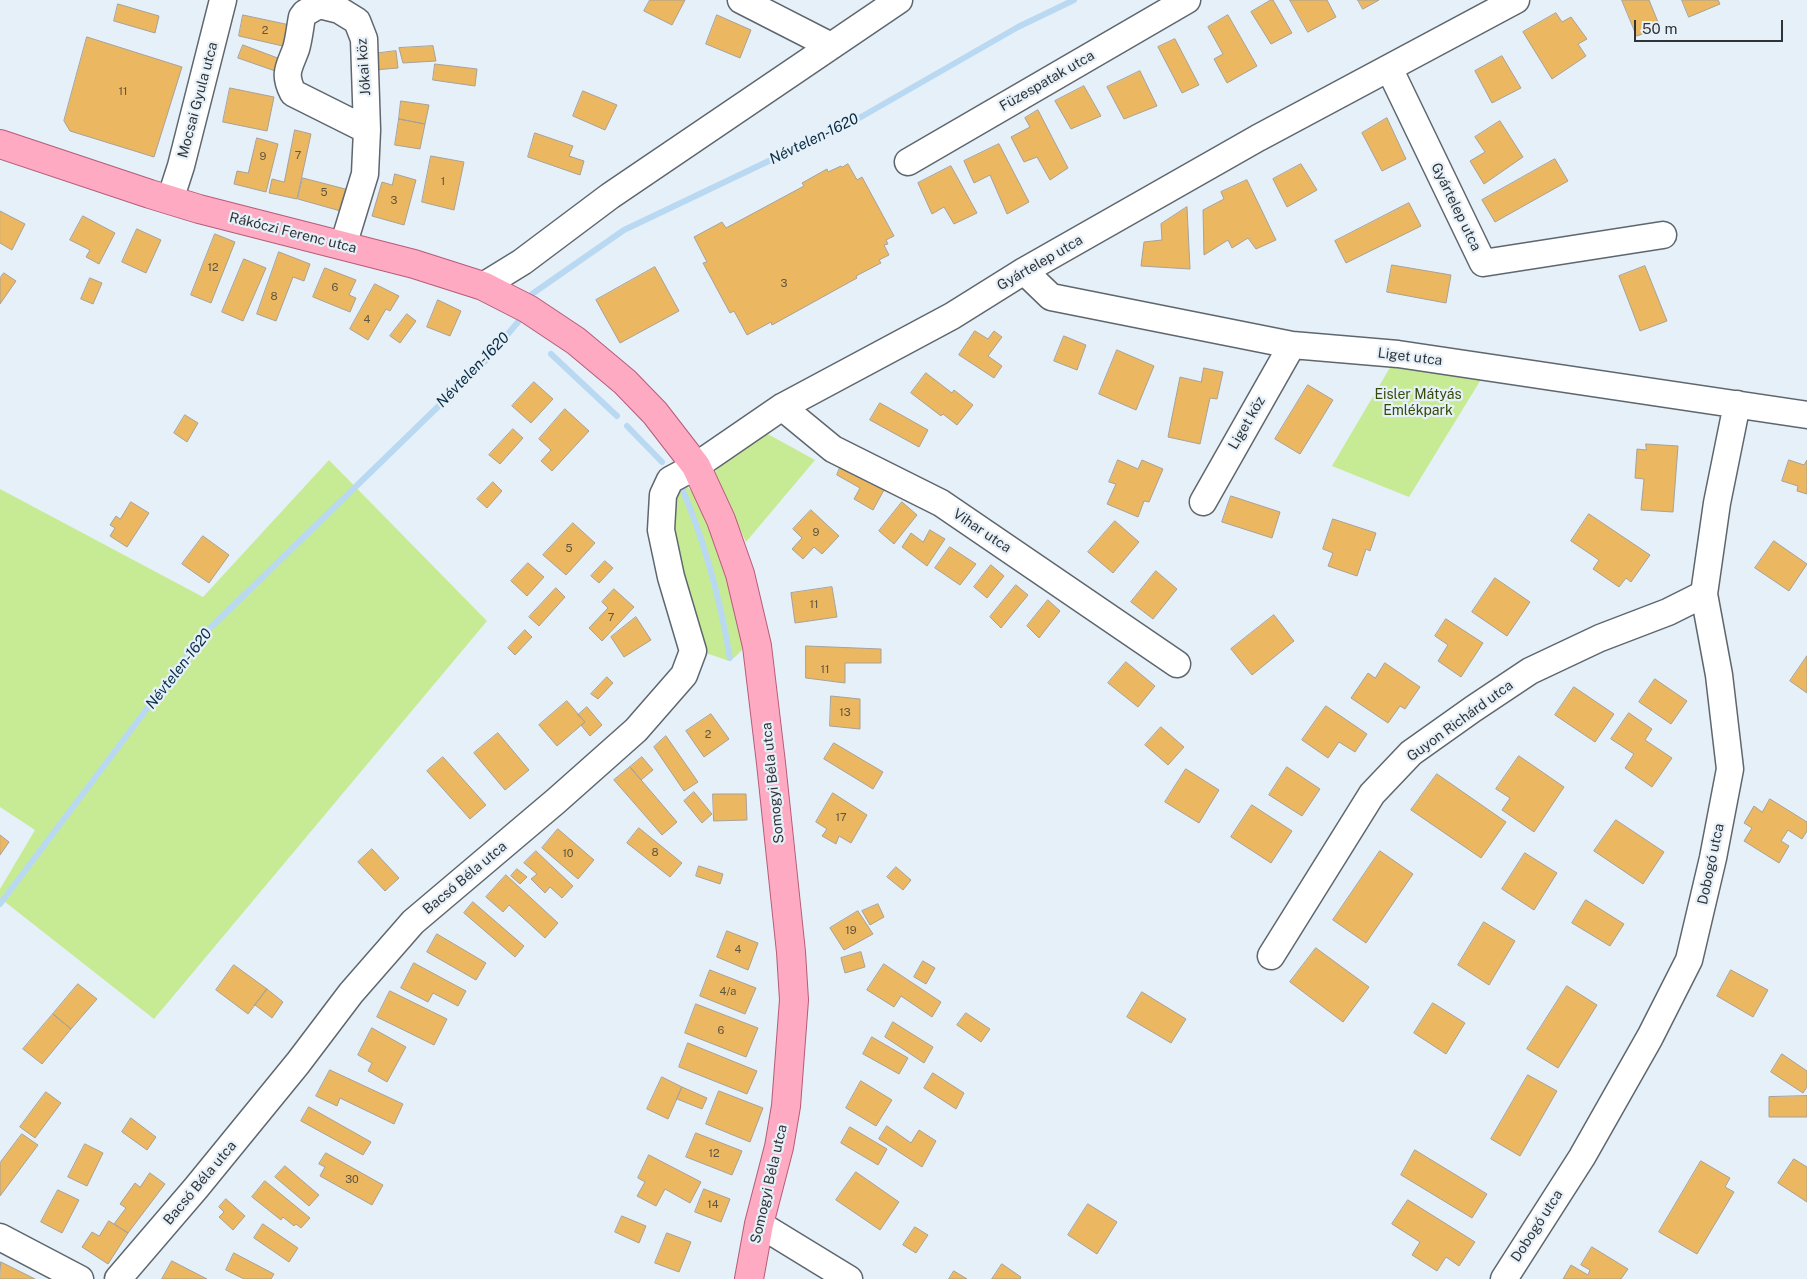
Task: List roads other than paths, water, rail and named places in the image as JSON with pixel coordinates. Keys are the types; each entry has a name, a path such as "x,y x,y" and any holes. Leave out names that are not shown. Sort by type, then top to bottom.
{"main road":[{"name":"Rákóczi Ferenc utca","path":"0,144 170,200 414,264 493,292 528,310 576,341"},
{"name":"Somogyi Béla utca","path":"576,341 625,382 655,413 696,466 721,520 740,574 757,646 791,952 794,1000 786,1106 779,1147 759,1224 749,1279"}],"street":[{"name":"Mocsai Gyula utca","path":"170,200 181,166 223,0"},
{"path":"741,0 831,46"},
{"path":"493,292 522,262 610,196 899,0"},
{"name":"Füzespatak utca","path":"908,162 1187,0"},
{"name":"Gyártelep utca","path":"696,466 782,407 952,316 1024,271 1258,138 1516,0"},
{"name":"Jókai köz","path":"343,246 365,174 367,130 364,39 357,21 339,10 319,5 305,13 302,17 296,47 286,73 288,83 293,94 367,130"},
{"name":"Gyártelep utca","path":"1389,68 1484,262 1664,235"},
{"name":"Liget utca","path":"1024,271 1051,297 1292,345 1398,354 1807,415"},
{"name":"Liget köz","path":"1203,502 1292,345"},
{"name":"Dobogó utca","path":"1504,1279 1582,1157 1650,1037 1689,960 1713,858 1730,768 1719,675 1704,594 1717,503 1737,404"},
{"name":"Vihar utca","path":"782,407 833,449 942,503 1177,664"},
{"name":"Bacsó Béla utca","path":"118,1279 202,1181 298,1063 351,994 413,922 535,819 636,730 684,675 693,651 671,577 661,530 663,494 670,480 696,466"},
{"name":"Guyon Richárd utca","path":"1271,956 1372,794 1411,753 1530,672 1600,638 1668,612 1704,594"},
{"path":"759,1224 849,1279"},
{"path":"0,1237 80,1279"}],"waterway":[{"name":"Névtelen-1620","path":"528,301 532,294 624,230 861,117 1018,27 1074,0"},
{"name":"Névtelen-1620","path":"0,904 201,637 485,361 518,322 523,312"},
{"path":"551,354 617,416"},
{"path":"627,426 662,462"},
{"path":"681,486 711,570 730,658"}],"park label":[{"name":"Eisler Mátyás Emlékpark","path":"1418,404"}]}
